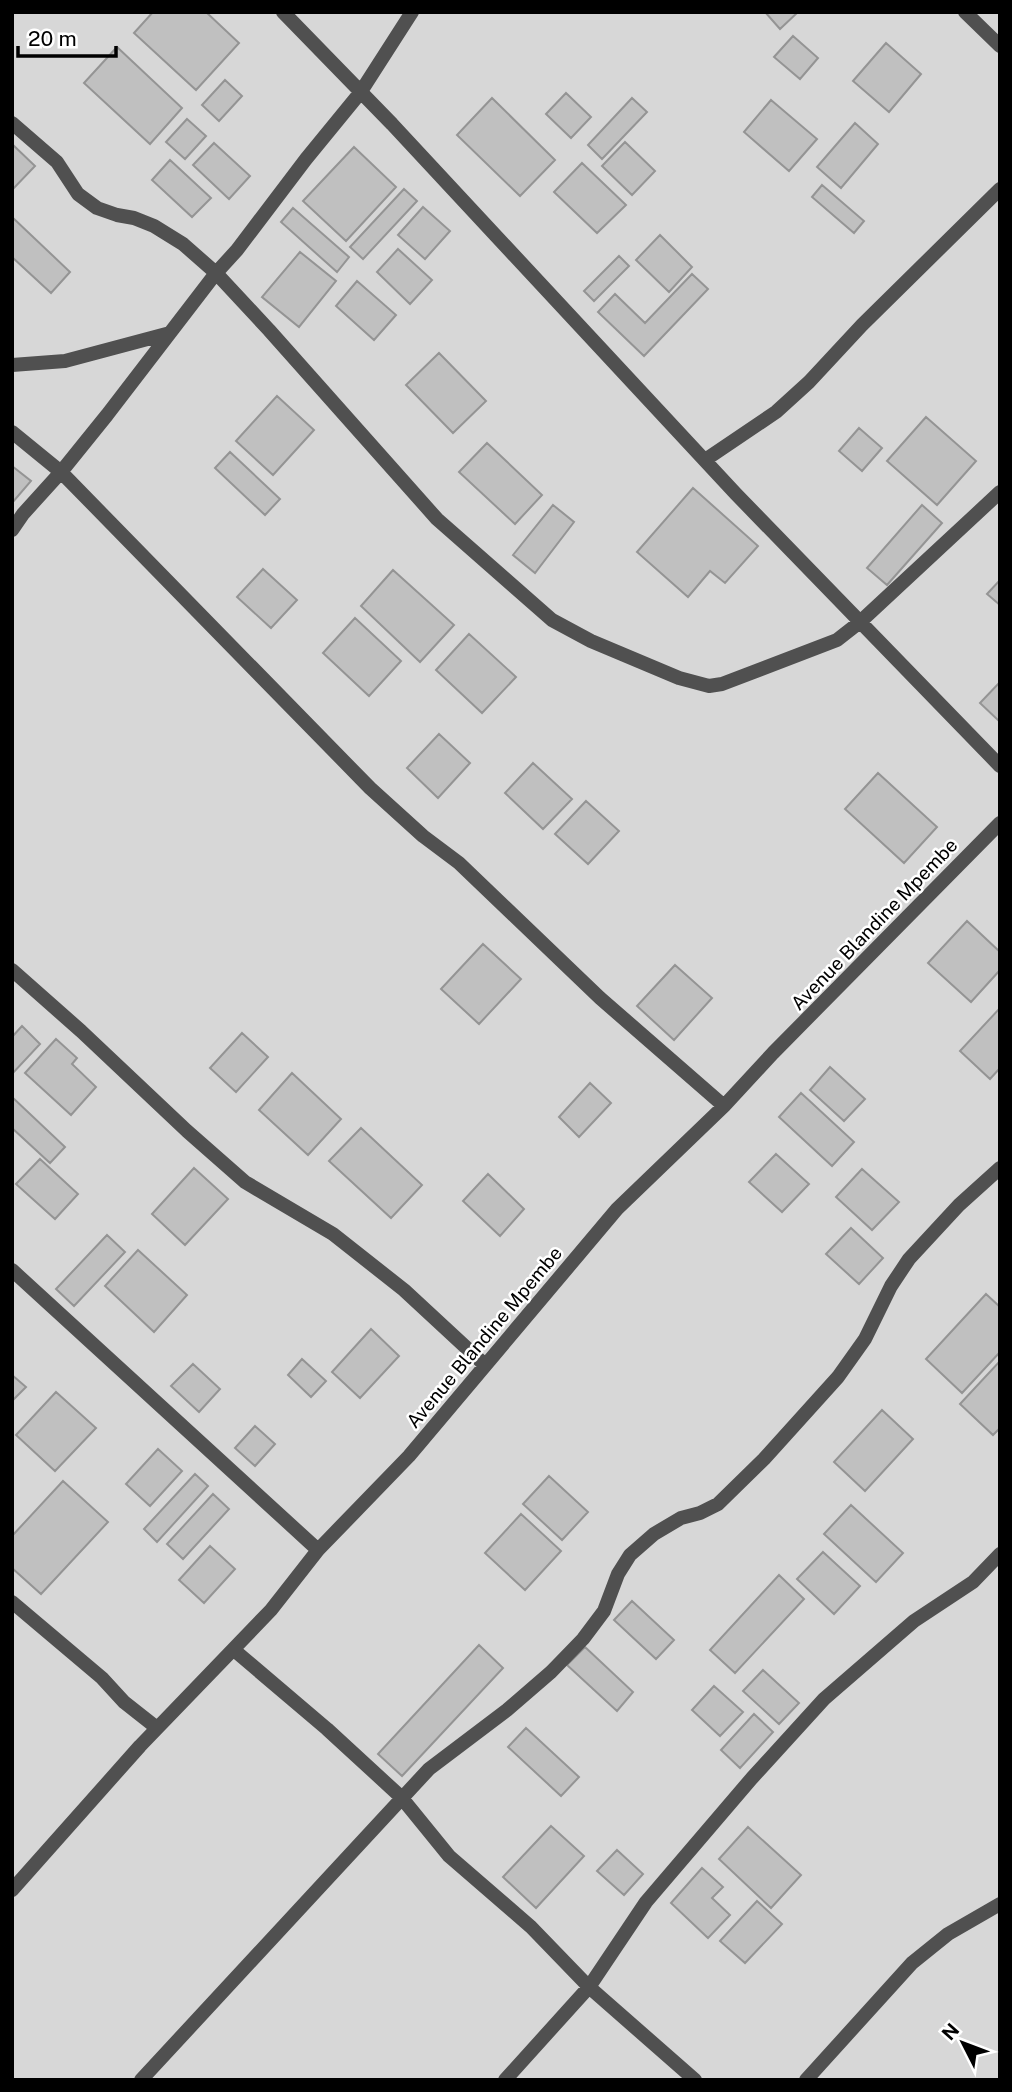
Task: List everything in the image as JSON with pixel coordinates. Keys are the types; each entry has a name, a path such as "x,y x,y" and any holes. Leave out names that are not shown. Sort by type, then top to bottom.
{"street":[{"path":"283,12 392,124 705,460 1000,766"},
{"path":"12,530 61,472 360,93 412,12"},
{"path":"965,12 1000,46"},
{"path":"12,123 57,162 78,194 97,208 155,226 183,244 216,273 437,519 552,620 591,642 679,678 709,686 722,684 837,640 860,622 1000,492"},
{"path":"705,460 776,412 1000,189"},
{"path":"12,365 65,361 170,333"},
{"path":"12,432 61,472 370,788 423,836 459,863 600,998 724,1106"},
{"name":"Avenue Blandine Mpembe","path":"14,1883 157,1728 234,1650 318,1550 409,1456 617,1209 724,1106 1000,822"},
{"path":"12,970 245,1182 333,1234 404,1290 485,1365"},
{"path":"141,2080 429,1769 507,1710 551,1672 583,1639 604,1611 618,1574 630,1555 654,1534 681,1518 718,1504 764,1459 838,1377 865,1339 891,1286 909,1259 959,1205 1000,1168"},
{"path":"12,1270 318,1550"},
{"path":"505,2080 589,1987 646,1902 824,1699 914,1621 973,1582 1000,1554"},
{"path":"12,1602 157,1728"},
{"path":"234,1650 401,1797 449,1856 531,1927 589,1987 695,2080"},
{"path":"806,2080 912,1963 948,1934 1000,1904"}],"shaded area":[{"path":"12,12 1000,12 1000,2080 12,2080"}],"building":[{"path":"153,12 206,12 239,43 196,90 134,33"},
{"path":"765,12 798,12 780,29"},
{"path":"793,36 818,58 800,79 774,57"},
{"path":"886,43 921,74 889,112 853,81"},
{"path":"117,47 182,108 150,144 84,83"},
{"path":"225,80 242,96 219,121 202,105"},
{"path":"566,93 591,117 571,138 546,114"},
{"path":"492,98 555,160 520,196 457,135"},
{"path":"632,98 647,112 602,159 588,145"},
{"path":"771,100 817,139 789,171 744,132"},
{"path":"187,119 206,136 185,159 166,142"},
{"path":"855,123 878,144 841,188 817,167"},
{"path":"625,142 655,171 632,195 602,166"},
{"path":"214,143 250,176 229,199 193,165"},
{"path":"12,144 35,166 12,190"},
{"path":"354,147 396,187 346,241 303,201"},
{"path":"170,160 211,198 192,217 152,180"},
{"path":"582,163 626,205 597,233 554,192"},
{"path":"822,185 864,221 854,233 812,197"},
{"path":"404,189 417,201 363,259 350,247"},
{"path":"423,207 450,231 425,259 398,235"},
{"path":"293,208 349,257 337,272 281,222"},
{"path":"12,217 70,272 51,293 12,257"},
{"path":"660,235 692,267 669,292 636,260"},
{"path":"398,249 432,280 410,304 377,272"},
{"path":"300,252 336,281 299,327 262,297"},
{"path":"619,256 629,266 594,301 584,291"},
{"path":"692,274 708,289 644,356 598,312 615,294 645,323"},
{"path":"357,281 396,315 374,340 336,306"},
{"path":"439,353 486,401 453,433 406,385"},
{"path":"277,396 314,430 273,475 236,441"},
{"path":"926,417 976,461 937,505 887,461"},
{"path":"859,428 882,448 862,471 839,451"},
{"path":"487,443 542,495 515,524 459,472"},
{"path":"230,452 280,499 265,515 215,468"},
{"path":"12,466 31,481 12,503"},
{"path":"693,488 758,546 725,583 710,571 688,597 637,552"},
{"path":"553,505 574,522 535,573 513,555"},
{"path":"922,505 942,523 887,585 867,568"},
{"path":"263,569 297,600 271,628 237,597"},
{"path":"393,570 454,625 420,662 361,606"},
{"path":"1000,580 1000,605 987,594"},
{"path":"355,618 401,661 369,696 323,653"},
{"path":"469,634 516,677 482,713 436,670"},
{"path":"1000,682 1000,722 980,703"},
{"path":"439,734 470,763 438,798 407,768"},
{"path":"533,763 572,799 543,829 505,793"},
{"path":"878,773 937,827 904,863 845,809"},
{"path":"586,801 619,831 588,864 555,834"},
{"path":"967,921 1000,952 1000,970 971,1002 928,963"},
{"path":"483,944 521,979 479,1024 441,989"},
{"path":"675,965 712,998 674,1040 637,1006"},
{"path":"1000,1008 1000,1068 990,1079 960,1051"},
{"path":"22,1026 40,1044 12,1074 12,1037"},
{"path":"242,1033 268,1057 236,1092 210,1068"},
{"path":"56,1039 77,1058 72,1064 96,1087 71,1115 25,1073"},
{"path":"830,1067 865,1099 844,1121 810,1090"},
{"path":"292,1073 341,1119 308,1155 259,1110"},
{"path":"590,1083 611,1103 579,1137 559,1117"},
{"path":"801,1093 854,1142 832,1166 779,1117"},
{"path":"12,1097 65,1147 50,1163 12,1128"},
{"path":"361,1128 422,1185 391,1218 329,1161"},
{"path":"776,1154 809,1184 782,1212 749,1182"},
{"path":"40,1159 78,1194 55,1219 16,1184"},
{"path":"194,1168 228,1199 185,1245 152,1214"},
{"path":"862,1169 899,1202 872,1230 836,1197"},
{"path":"488,1174 524,1209 500,1236 463,1201"},
{"path":"851,1228 883,1258 859,1284 826,1254"},
{"path":"107,1235 125,1252 74,1306 56,1289"},
{"path":"138,1250 187,1295 154,1332 105,1286"},
{"path":"986,1294 1000,1307 1000,1352 962,1393 926,1359"},
{"path":"371,1329 399,1356 360,1398 332,1372"},
{"path":"302,1359 326,1381 311,1397 288,1375"},
{"path":"1000,1361 1000,1428 993,1435 960,1404"},
{"path":"193,1364 220,1389 199,1412 171,1386"},
{"path":"12,1375 26,1387 12,1401"},
{"path":"56,1392 96,1428 55,1471 16,1435"},
{"path":"882,1410 913,1439 865,1491 834,1462"},
{"path":"255,1426 275,1444 255,1466 235,1448"},
{"path":"158,1449 182,1471 150,1506 126,1484"},
{"path":"195,1474 208,1486 157,1542 144,1529"},
{"path":"549,1476 588,1512 562,1540 523,1504"},
{"path":"63,1481 108,1522 41,1594 12,1568 12,1536"},
{"path":"213,1494 229,1509 183,1559 167,1544"},
{"path":"851,1505 903,1553 876,1582 824,1534"},
{"path":"521,1514 561,1551 525,1590 485,1553"},
{"path":"210,1546 235,1569 204,1603 179,1580"},
{"path":"823,1552 860,1586 834,1614 797,1579"},
{"path":"779,1575 804,1599 735,1673 710,1650"},
{"path":"632,1601 674,1640 656,1659 614,1620"},
{"path":"479,1645 503,1668 402,1776 378,1754"},
{"path":"585,1647 633,1692 617,1711 567,1665"},
{"path":"763,1670 799,1703 779,1724 743,1691"},
{"path":"714,1686 743,1712 720,1736 692,1710"},
{"path":"754,1714 773,1732 740,1768 721,1750"},
{"path":"526,1728 579,1777 561,1796 508,1747"},
{"path":"551,1826 584,1856 536,1908 503,1877"},
{"path":"748,1827 801,1875 771,1908 719,1859"},
{"path":"617,1850 643,1874 624,1895 597,1871"},
{"path":"702,1868 723,1887 712,1898 730,1915 708,1938 671,1903"},
{"path":"757,1901 782,1924 745,1963 720,1941"}]}
